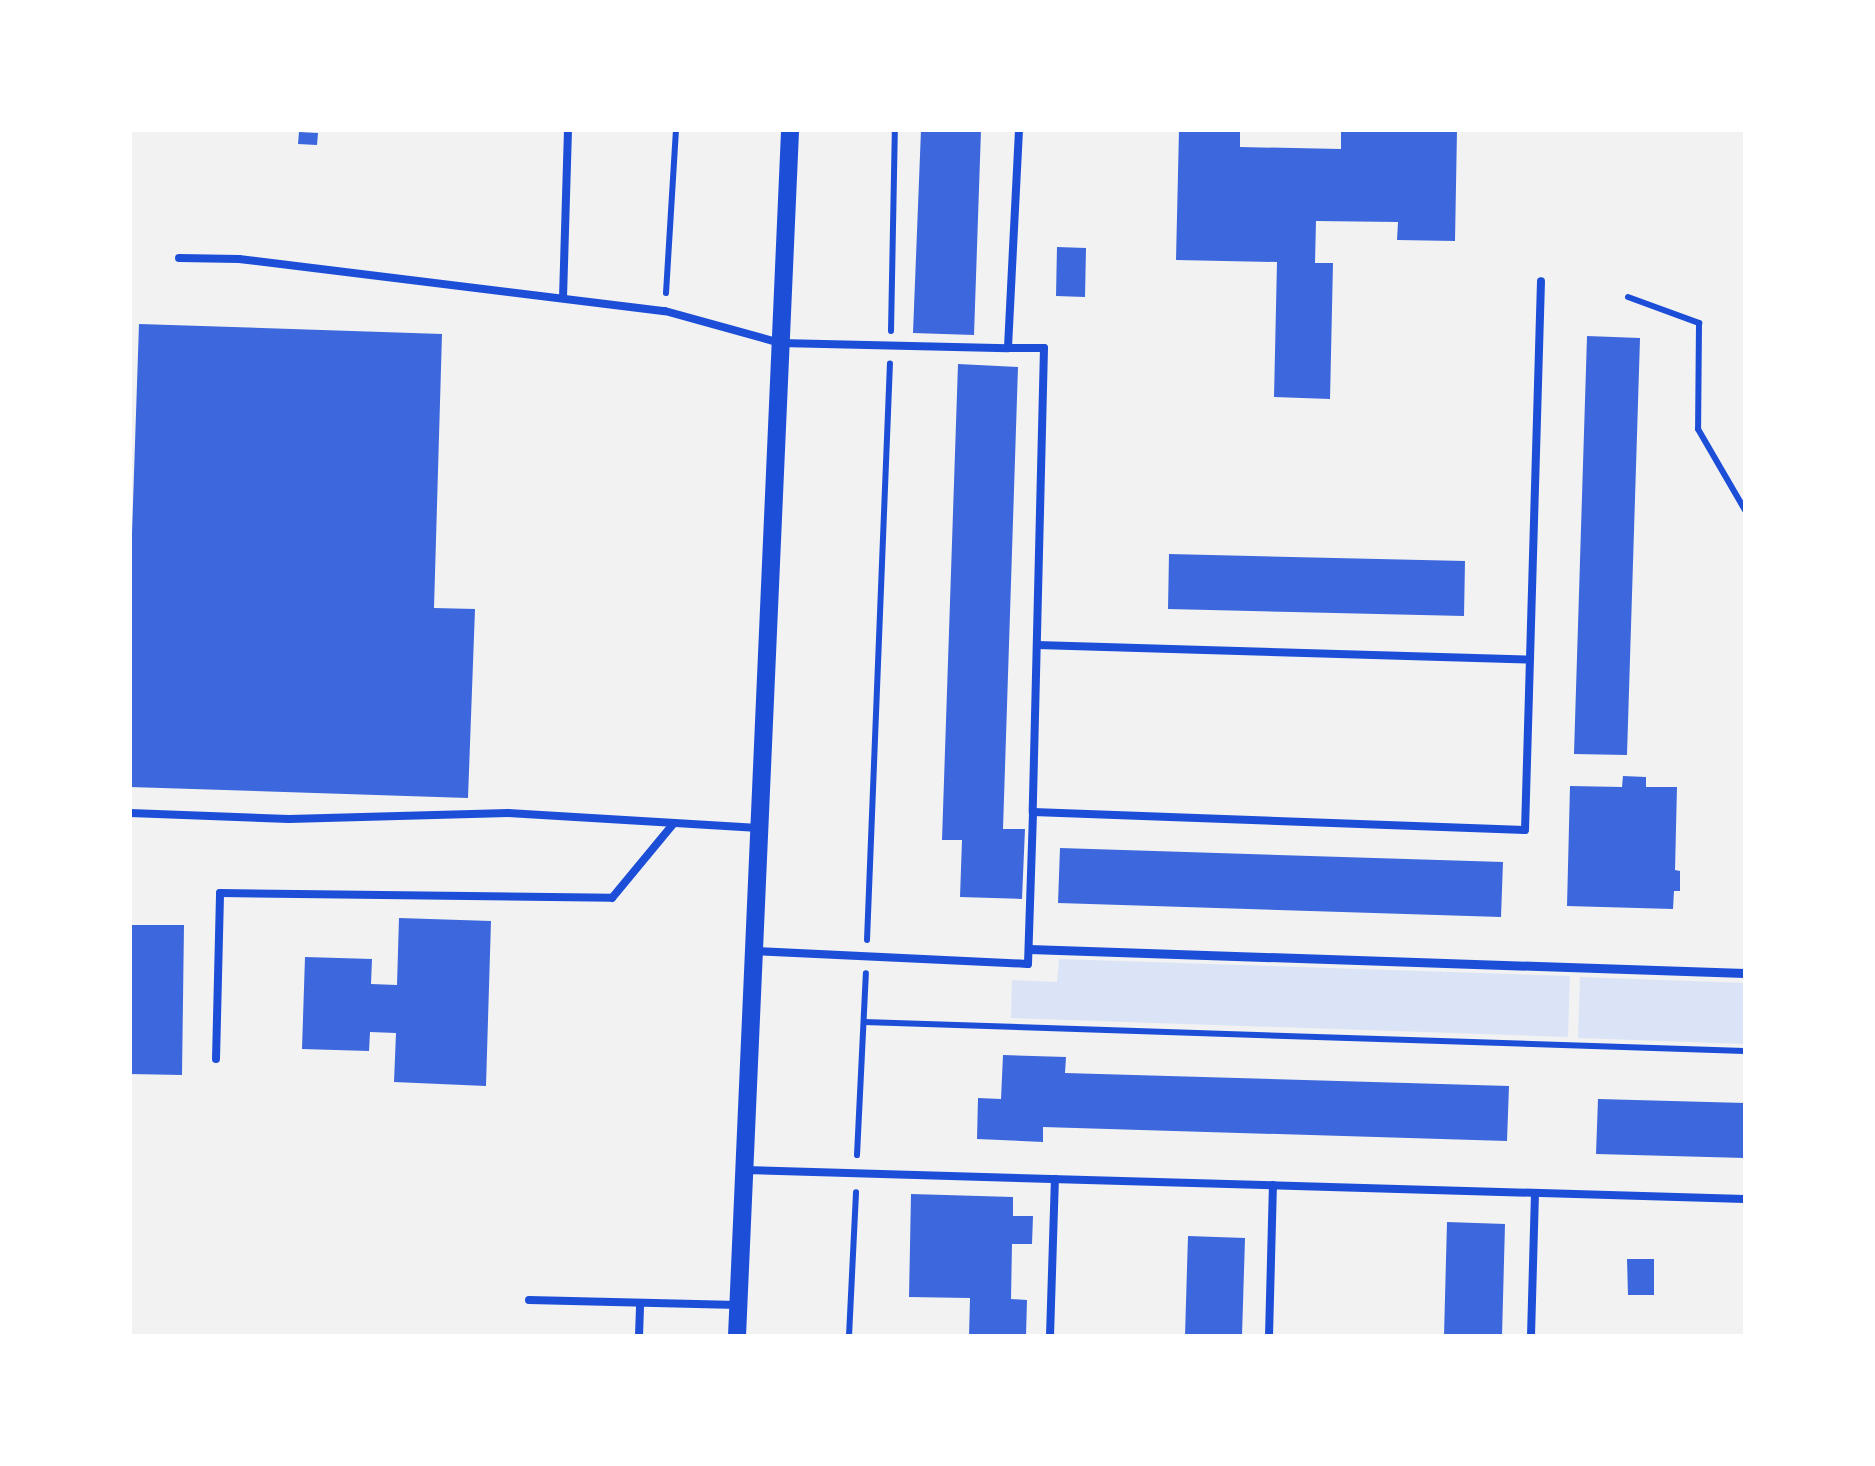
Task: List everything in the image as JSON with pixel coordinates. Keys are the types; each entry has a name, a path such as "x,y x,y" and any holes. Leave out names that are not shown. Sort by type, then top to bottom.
{"street":[{"path":"736,1336 790,130"},
{"path":"1029,948 1745,973"}],"lane":[{"path":"563,298 568,130"},
{"path":"1008,348 1019,130"},
{"path":"178,258 239,260 665,310 780,343 1044,348 1028,964 754,951"},
{"path":"1033,812 1525,830 1540,281"},
{"path":"1037,644 1530,660"},
{"path":"130,813 289,819 508,813 759,828"},
{"path":"216,1058 220,893 612,898 674,823"},
{"path":"744,1170 1745,1199"},
{"path":"1050,1336 1056,1178"},
{"path":"1269,1336 1272,1185"},
{"path":"1531,1336 1536,1192"},
{"path":"529,1300 738,1306"},
{"path":"639,1336 640,1303"}],"path":[{"path":"665,310 676,130"},
{"path":"850,1336 890,346 895,130"},
{"path":"1628,297 1699,322 1698,429 1745,510"},
{"path":"864,1022 1745,1051"}],"shaded area":[{"path":"1059,959 1570,976 1568,1037 1011,1018 1012,980 1057,982"},
{"path":"1580,977 1745,983 1745,1044 1578,1038"}],"building":[{"path":"921,130 981,130 974,335 913,333"},
{"path":"1179,130 1240,130 1240,147 1341,149 1341,130 1457,130 1455,241 1397,240 1398,222 1316,221 1315,263 1333,263 1330,399 1274,397 1277,262 1176,260"},
{"path":"299,132 318,133 317,145 298,144"},
{"path":"1057,247 1086,248 1085,297 1056,296"},
{"path":"139,324 442,334 434,608 475,609 468,798 130,787 130,593"},
{"path":"1587,336 1640,338 1627,755 1574,754"},
{"path":"958,364 1018,367 1003,829 1025,829 1022,899 960,897 962,840 942,840"},
{"path":"1169,554 1465,561 1464,616 1168,609"},
{"path":"1623,776 1646,777 1646,787 1677,787 1675,870 1680,871 1680,891 1674,891 1673,909 1567,906 1570,786 1622,787"},
{"path":"1060,848 1503,862 1501,917 1058,903"},
{"path":"399,918 491,921 486,1086 394,1082 396,1033 370,1032 369,1051 302,1049 305,957 372,959 371,984 397,985"},
{"path":"130,925 184,925 182,1075 130,1074"},
{"path":"1003,1055 1066,1057 1065,1073 1509,1086 1507,1141 1043,1127 1043,1142 977,1139 978,1098 1001,1099"},
{"path":"1598,1099 1745,1103 1745,1158 1596,1154"},
{"path":"911,1194 1013,1197 1013,1216 1033,1216 1032,1244 1012,1244 1011,1299 1027,1300 1026,1336 969,1336 970,1298 909,1297"},
{"path":"1447,1222 1505,1224 1502,1336 1444,1336"},
{"path":"1188,1236 1245,1238 1242,1336 1185,1336"},
{"path":"1627,1259 1654,1259 1654,1295 1628,1295"}]}
